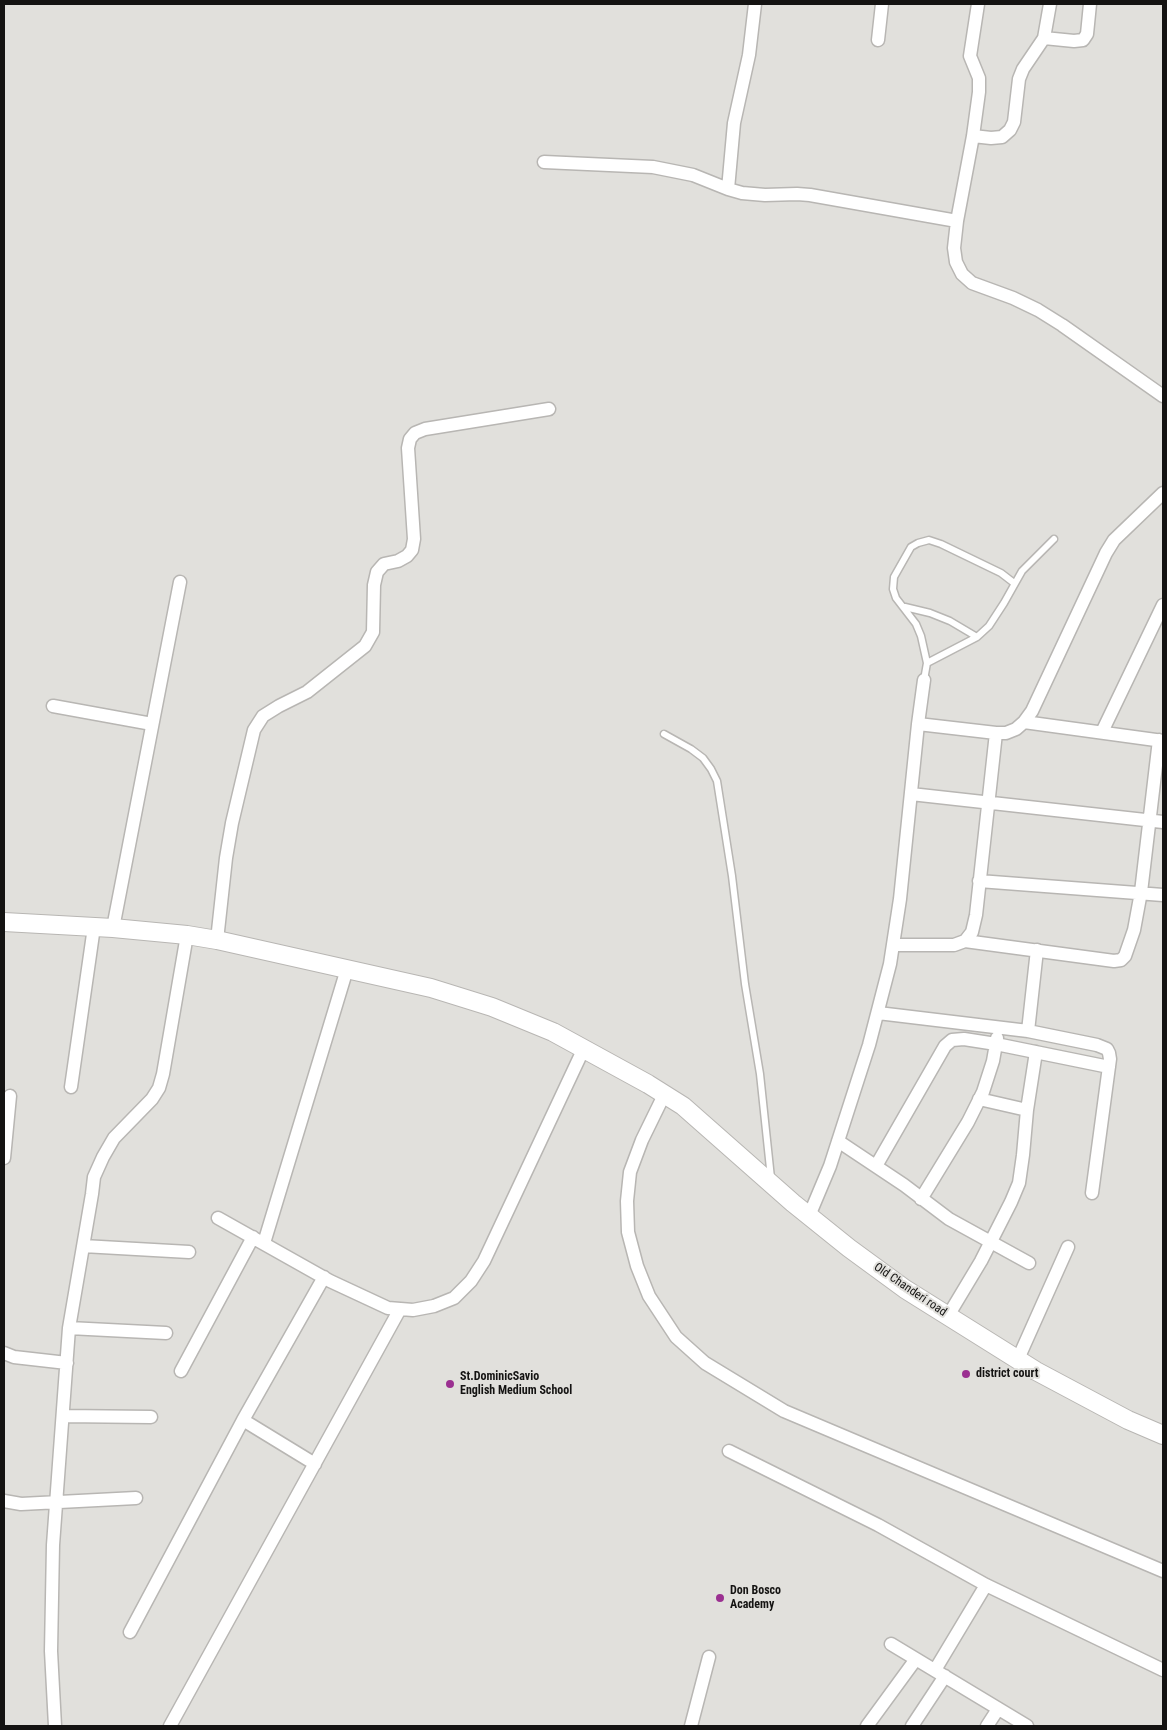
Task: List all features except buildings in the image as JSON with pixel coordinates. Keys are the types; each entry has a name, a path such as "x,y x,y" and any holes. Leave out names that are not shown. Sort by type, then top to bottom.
{"street":[{"path":"728,189 734,123 749,55 755,4"},
{"path":"878,40 882,4"},
{"path":"978,4 970,56 979,78 979,92 957,221 954,248 956,262 962,274 972,283 1013,298 1038,310 1163,396"},
{"path":"973,136 991,138 1002,136 1010,130 1014,122 1019,79 1023,69 1044,38 1050,4"},
{"path":"1044,38 1083,40 1087,34 1090,4"},
{"path":"544,162 653,167 693,175 742,193 810,195 957,221"},
{"path":"217,940 230,832 254,730 263,716 278,706 307,692 365,646 373,632 374,585 377,572 384,564 398,561 407,556 412,550 414,539 408,448 410,439 415,433 425,429 549,409"},
{"path":"918,724 996,733 1011,731 1024,722 1032,711 1110,546 1126,526 1163,493"},
{"path":"113,928 180,582"},
{"path":"1102,732 1163,606"},
{"path":"809,1216 830,1166 870,1045 893,945 900,899 924,680"},
{"path":"53,706 152,724"},
{"path":"893,945 954,945 965,941 1114,961 1121,960 1125,956 1130,947 1141,892 1161,740 1024,722"},
{"path":"965,941 972,932 976,915 996,733"},
{"path":"911,794 1163,822"},
{"path":"980,880 1163,895"},
{"name":"Old Chanderi road","path":"4,922 113,928 217,940 431,988 492,1006 553,1032 648,1084 674,1101 809,1216 865,1259 948,1316 1018,1360 1128,1420 1163,1435"},
{"path":"71,1087 94,927"},
{"path":"55,1726 51,1621 56,1502 69,1328 94,1177 103,1156 114,1138 152,1099 159,1088 164,1074 186,935"},
{"path":"1028,1031 1037,950"},
{"path":"181,1371 258,1240 347,969"},
{"path":"878,1013 1028,1031 1102,1047 1109,1053 1109,1067 1092,1193"},
{"path":"921,1199 980,1100 988,1078 1000,1028"},
{"path":"876,1166 948,1042 964,1039 1109,1067"},
{"path":"218,1218 324,1277 388,1308 413,1310 434,1306 454,1298 471,1282 484,1261 584,1048"},
{"path":"948,1316 991,1242 1019,1183 1026,1110 1036,1052"},
{"path":"4,1158 10,1096"},
{"path":"980,1100 1026,1110"},
{"path":"674,1101 642,1140 630,1172 627,1201 628,1232 637,1266 650,1296 676,1337 705,1363 784,1411 1163,1571"},
{"path":"838,1141 904,1184 949,1219 1029,1263"},
{"path":"83,1246 189,1252"},
{"path":"1018,1360 1068,1247"},
{"path":"130,1632 244,1420 324,1277"},
{"path":"170,1726 400,1309"},
{"path":"69,1328 166,1333"},
{"path":"4,1354 14,1357 67,1363"},
{"path":"63,1416 151,1417"},
{"path":"244,1420 315,1464"},
{"path":"729,1451 871,1522 986,1585 1163,1670"},
{"path":"4,1501 21,1504 136,1498"},
{"path":"912,1726 986,1585"},
{"path":"891,1644 1027,1726"},
{"path":"690,1726 709,1657"},
{"path":"868,1726 916,1659"},
{"path":"987,1726 998,1709"}],"lane":[{"path":"927,664 977,637 989,626 1022,570 1054,539"},
{"path":"924,680 927,664 925,649 916,624 896,598 893,589 894,577 910,546 928,540 941,544 1001,572 1014,583"},
{"path":"904,607 930,613 950,621 977,637"},
{"path":"664,734 691,748 703,758 712,770 716,781 732,876 745,984 760,1074 772,1184"}],"place":[{"name":"district court","path":"966,1374"},
{"name":"St.DominicSavio English Medium School","path":"450,1384"},
{"name":"Don Bosco Academy","path":"720,1598"}]}
